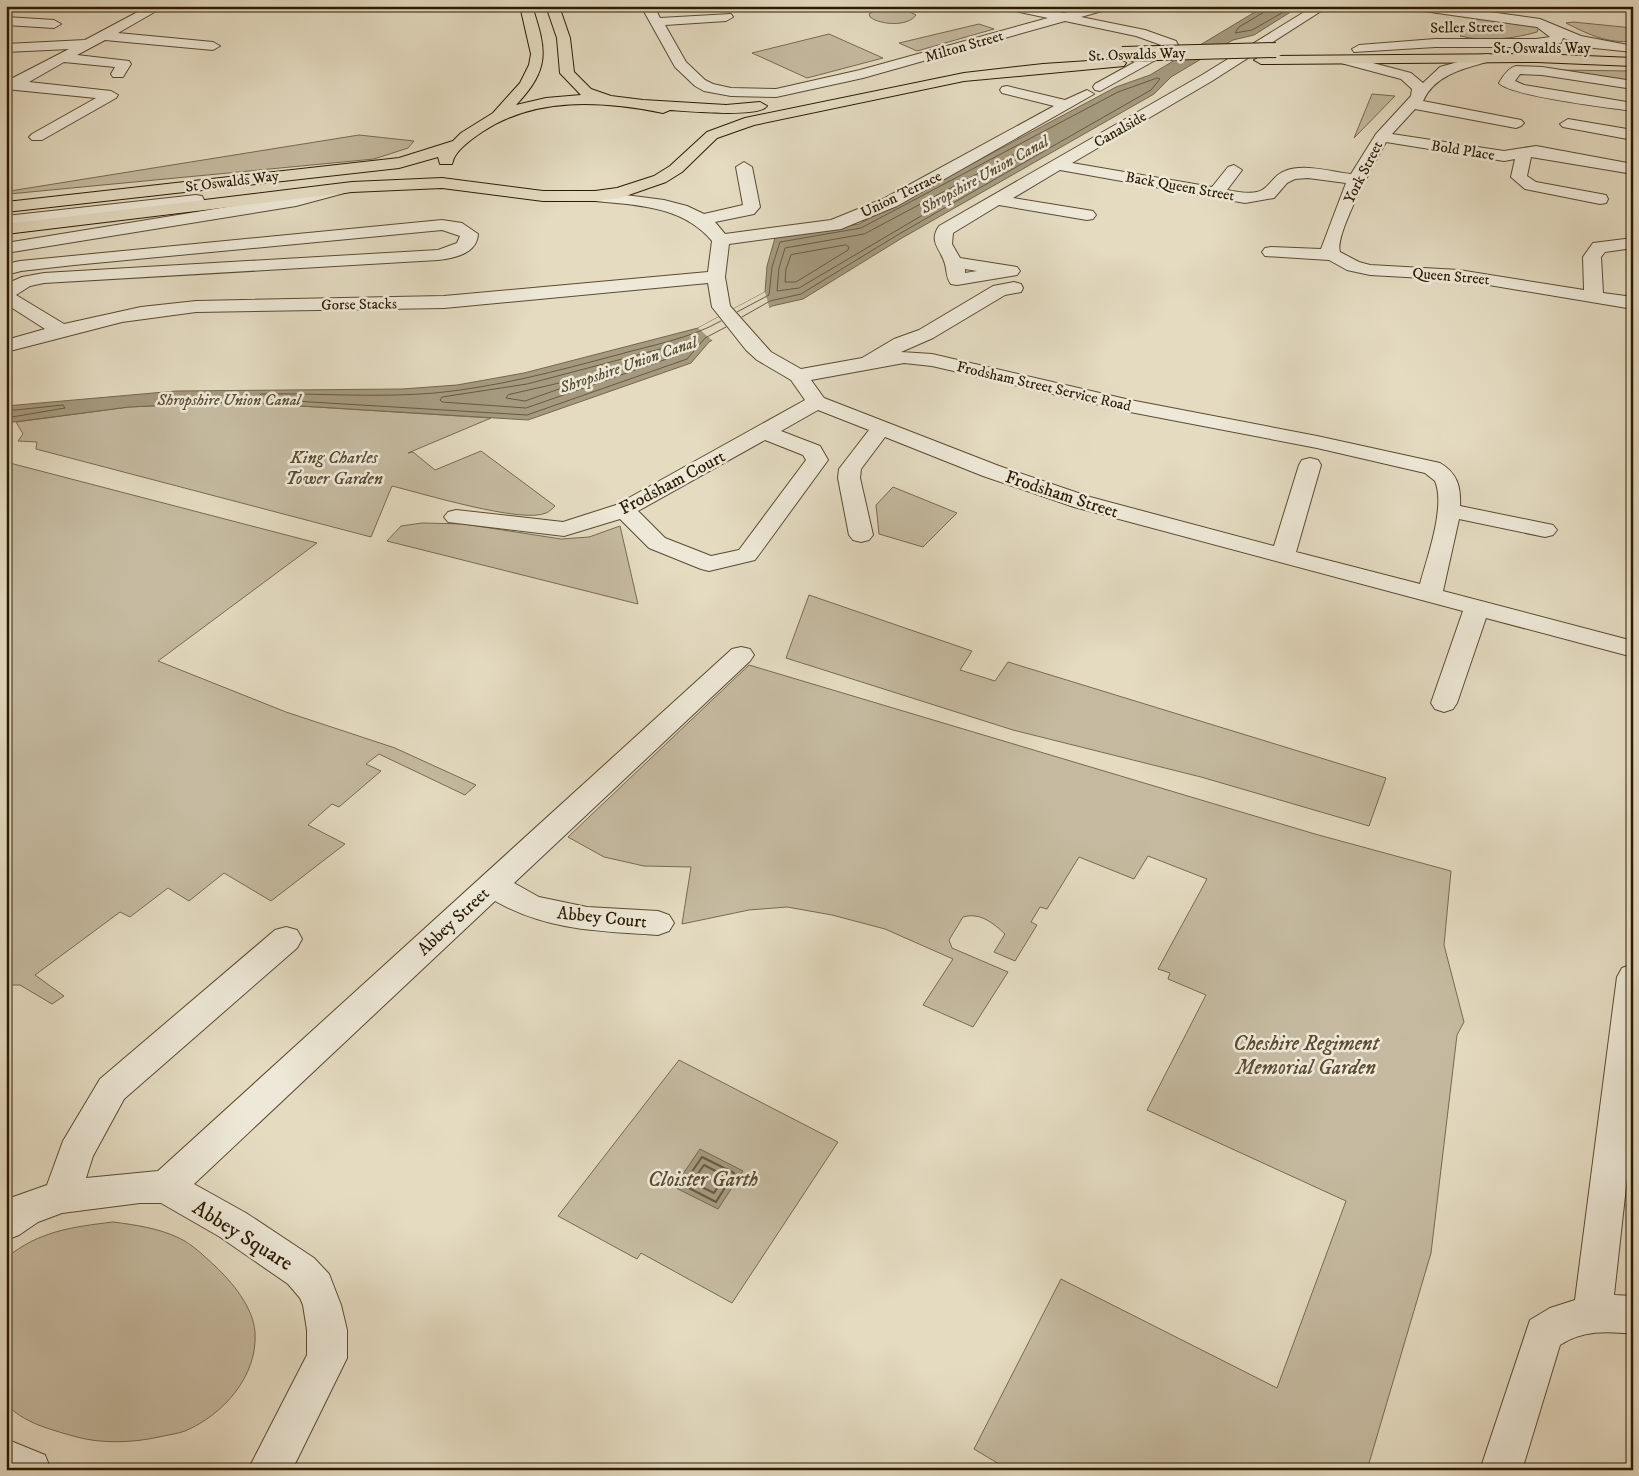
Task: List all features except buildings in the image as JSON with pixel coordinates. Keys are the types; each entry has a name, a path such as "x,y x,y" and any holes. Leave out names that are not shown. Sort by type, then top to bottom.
{"highway":[{"path":"497,116 533,76 538,60 538,44 526,6"},
{"path":"552,6 556,13 567,57 567,73 586,92 614,100 646,104 667,110 693,122 701,133 702,142"},
{"name":"St. Oswalds Way","path":"482,187 542,196 595,196 620,192 660,179 676,169 702,142 726,128 750,121 934,83 1120,59 1276,50 1359,49 1632,53"},
{"name":"St. Oswalds Way","path":"646,104 714,109 741,108 962,67 1037,59 1346,60 1632,53"},
{"path":"497,116 526,106 549,102 614,100"},
{"name":"St Oswalds Way","path":"6,207 399,163 424,157 454,145 497,116"},
{"path":"454,145 446,157 447,167 462,179 482,187"},
{"name":"St Oswalds Way","path":"6,229 352,187 426,183 482,187"}],"street":[{"path":"9,86 159,6"},
{"name":"Milton Street","path":"647,6 680,64 709,88 731,92 776,93 823,84 962,67"},
{"path":"1011,6 1140,33 1171,44 1172,47 1100,87"},
{"name":"Milton Street","path":"823,84 1104,6"},
{"name":"Canalside","path":"949,254 941,238 945,230 1207,78 1323,6"},
{"name":"Seller Street","path":"1416,6 1463,10 1508,17 1547,26 1594,44 1632,53"},
{"path":"1455,33 1463,10"},
{"path":"28,22 43,14"},
{"path":"656,22 726,17"},
{"path":"6,21 54,24"},
{"name":"Seller Street","path":"1359,49 1435,43 1536,43 1556,40 1554,32 1547,26"},
{"path":"104,36 213,46"},
{"path":"6,48 69,43 88,44"},
{"path":"62,58 124,64 118,74"},
{"name":"York Street","path":"1332,255 1330,249 1332,240 1356,180 1381,137 1434,79 1445,70 1486,58"},
{"path":"1346,60 1406,76 1420,88 1415,102 1516,123"},
{"path":"1633,86 1542,71 1516,70 1506,83 1521,89 1633,107"},
{"path":"1207,78 1234,79"},
{"path":"9,86 111,94 37,137"},
{"path":"1007,90 1068,105"},
{"name":"Union Terrace","path":"720,240 835,224 891,202 1087,94"},
{"path":"1568,124 1633,135"},
{"name":"Bold Place","path":"1381,137 1504,156 1536,151 1633,169"},
{"path":"1524,152 1519,177 1531,186 1600,199"},
{"name":"Back Queen Street","path":"1057,165 1245,198 1268,194 1281,180 1291,174 1308,173 1356,180"},
{"path":"702,220 748,210 752,207 744,167"},
{"path":"1216,193 1234,170"},
{"path":"6,248 296,201 352,187"},
{"path":"595,196 639,201 680,210 702,220 712,229 720,240 716,277 721,307 764,356 798,376 817,402"},
{"path":"6,221 221,197 250,200"},
{"path":"997,200 1087,215"},
{"path":"6,270 20,266 74,260 442,225 462,229 469,234 470,238 469,242 459,250 438,255 44,278 27,280 12,287 6,296 61,331"},
{"path":"1594,297 1592,257 1599,247 1633,243"},
{"name":"Queen Street","path":"1271,252 1332,255 1353,266 1370,270 1459,275 1633,303"},
{"name":"Gorse Stacks","path":"6,346 104,320 161,310 238,304 340,305 445,302 716,277"},
{"path":"868,363 902,343 926,334 1000,290 1019,285"},
{"name":"Frodsham Street Service Road","path":"798,376 904,358 932,360 1130,406 1216,434 1432,468 1444,475 1449,486 1448,510"},
{"name":"Frodsham Street","path":"817,402 991,471 1082,502 1476,609 1633,648"},
{"name":"Frodsham Court","path":"456,517 564,529 624,510 817,402"},
{"path":"861,534 849,478 850,469 881,428"},
{"path":"624,510 657,543 709,564 747,555 818,460 812,451 764,432"},
{"path":"1282,557 1310,465"},
{"path":"1429,596 1448,510 1545,530"},
{"path":"1444,703 1476,609"},
{"name":"Abbey Street","path":"166,1187 741,655"},
{"name":"Abbey Court","path":"492,885 532,907 587,919 658,923"},
{"path":"62,1197 76,1152 112,1089 286,939"},
{"path":"1592,1315 1633,976"},
{"name":"Abbey Square","path":"6,1223 26,1209 62,1197 140,1187 166,1187 234,1225 289,1261 314,1287 322,1305 327,1330 327,1358 270,1470"},
{"path":"1500,1470 1544,1333 1557,1323 1592,1315 1633,1314"},
{"path":"6,1460 30,1470"}],"green space":[{"path":"904,9 916,15 907,22 894,24 880,22 870,17 869,14 876,10"},
{"path":"1490,18 1520,21 1539,27 1537,32 1508,38 1479,39 1460,36 1477,19"},
{"path":"1573,22 1633,28 1633,41 1606,40 1566,23"},
{"path":"979,24 994,29 917,51 899,43"},
{"path":"829,34 883,58 807,78 752,53"},
{"path":"1554,70 1633,71 1633,82"},
{"path":"1372,94 1395,96 1354,138"},
{"path":"359,135 414,141 408,148 374,159 9,194 10,191"},
{"name":"King Charles Tower Garden","path":"236,402 491,418 408,453 413,452 435,470 481,451 555,506 546,513 534,515 516,514 471,506 392,486 371,537 36,449 37,442 18,441 23,434 16,422 129,407"},
{"path":"6,462 317,543 158,661 286,712 395,748 476,785 465,795 379,754 366,764 381,771 339,807 332,804 308,825 345,844 271,901 224,873 189,901 168,888 130,917 120,912 35,975 64,996 52,1004 20,985 6,985"},
{"path":"893,487 957,513 923,547 879,534 876,505"},
{"path":"422,523 464,524 561,539 589,537 620,526 638,604 387,541 401,526"},
{"path":"809,595 972,651 960,670 995,681 1008,662 1386,778 1369,826 1201,777 1013,730 786,658"},
{"name":"Cheshire Regiment Memorial Garden","path":"749,665 1315,834 1451,871 1444,945 1464,1022 1457,1035 1431,1253 1367,1470 1009,1470 974,1449 1061,1279 1277,1388 1346,1201 1147,1110 1206,995 1168,979 1170,973 1158,969 1207,879 1148,856 1134,879 1079,857 1047,909 1040,907 1031,922 1037,925 1015,961 994,952 1005,934 991,922 981,917 963,917 949,940 952,948 1008,972 973,1027 923,1005 953,959 885,929 832,915 787,907 749,910 682,924 691,867 644,866 604,857 568,837"},
{"name":"Cloister Garth","path":"679,1060 838,1142 732,1303 641,1253 637,1259 558,1216"},
{"path":"113,1222 155,1229 189,1244 222,1272 241,1296 250,1313 255,1332 254,1348 251,1364 244,1378 225,1404 199,1424 185,1431 149,1439 116,1442 83,1439 37,1425 13,1411 6,1404 6,1258 18,1249 44,1236 70,1228"}],"water":[{"name":"Shropshire Union Canal","path":"1265,6 1300,6 1254,35 1233,40 1171,77 1154,94 902,238 803,299 772,306 709,342 691,363 528,420 236,402 129,407 6,423 6,406 176,391 402,389 457,385 524,373 698,328 765,292 767,266 775,238 859,224 1116,87 1150,75"},
{"path":"700,1149 743,1171 718,1209 674,1187"}],"pier":[{"path":"765,292 770,310 714,342 698,328"}]}
